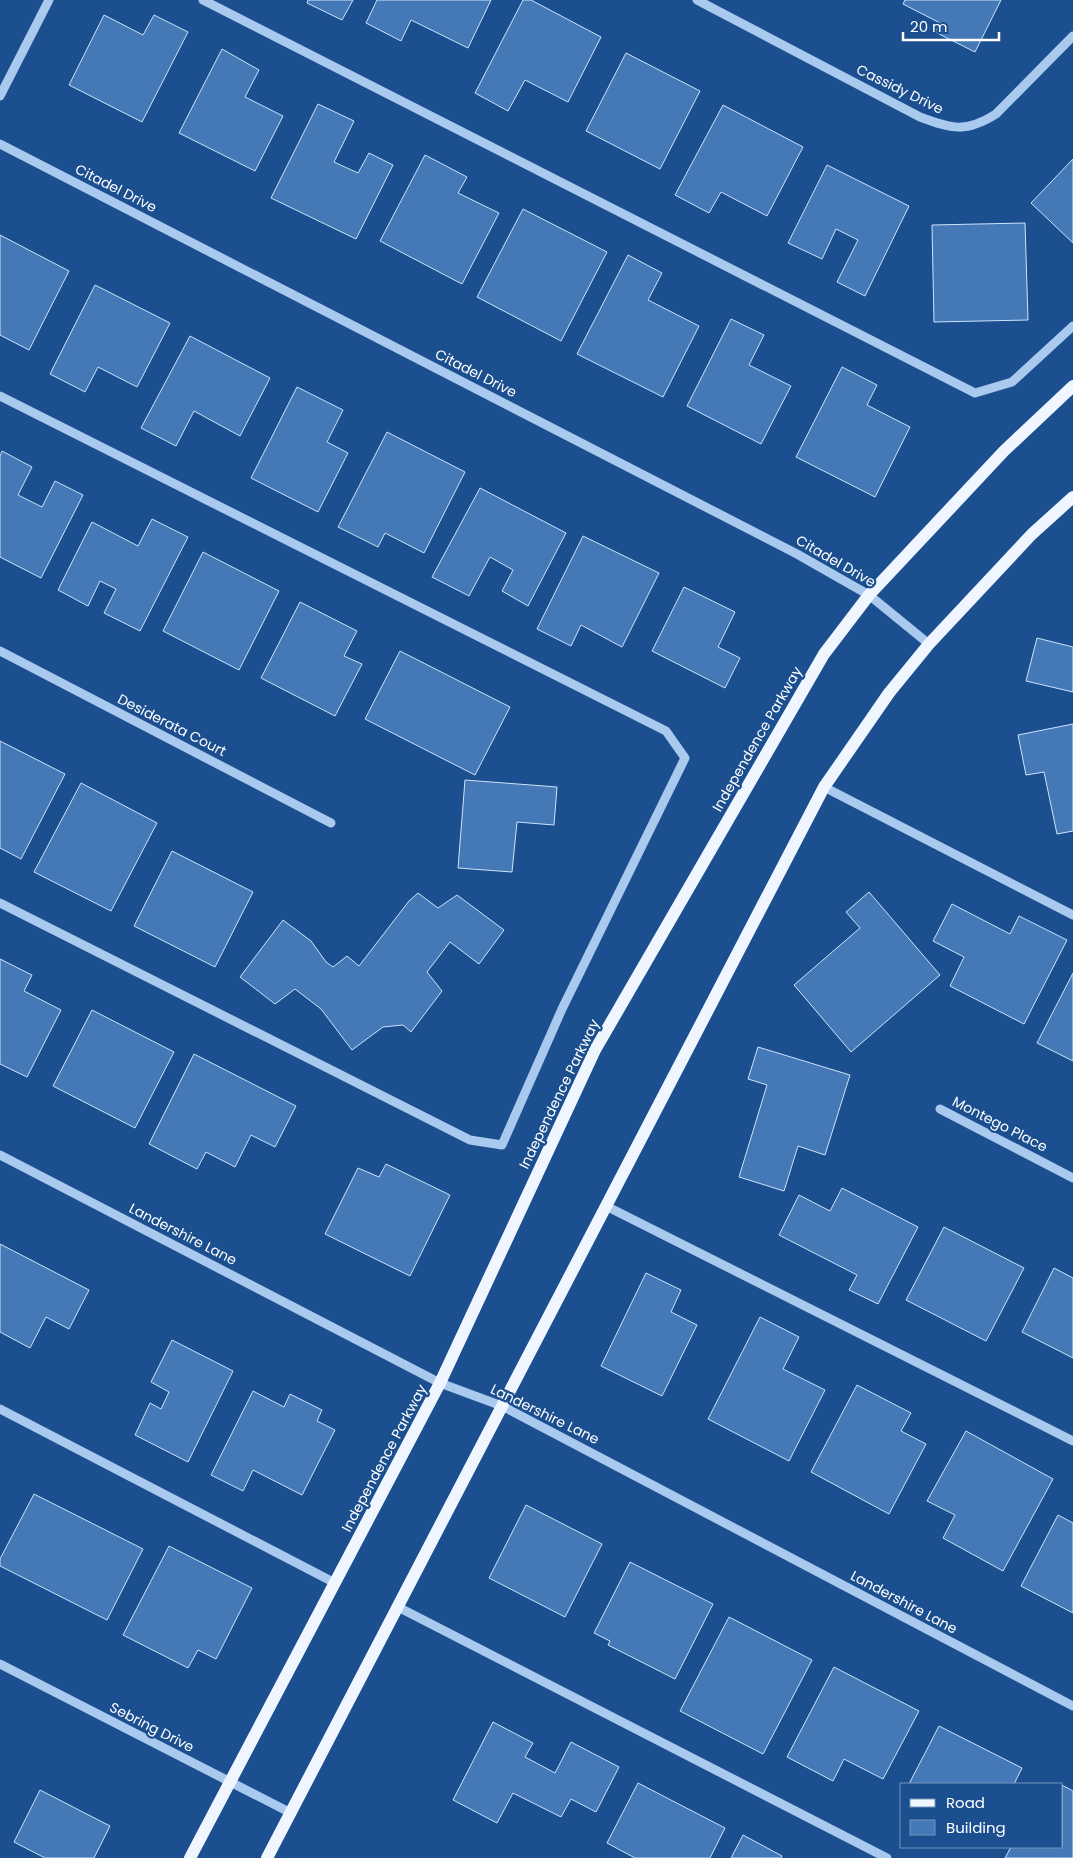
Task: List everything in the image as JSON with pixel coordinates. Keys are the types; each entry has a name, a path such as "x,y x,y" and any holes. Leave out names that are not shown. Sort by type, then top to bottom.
{"main road":[{"name":"Independence Parkway","path":"190,1858 440,1382 594,1050 824,654 869,595 1004,451 1073,386"},
{"path":"267,1858 824,787 889,693 929,644 1032,534 1073,497"}],"street":[{"path":"0,96 50,0"},
{"path":"203,0 975,393 1012,382 1073,326"},
{"name":"Cassidy Drive","path":"697,0 920,116 942,125 964,128 981,124 996,114 1073,36"},
{"name":"Citadel Drive","path":"0,144 797,554 869,595 929,644"},
{"path":"0,396 666,731 685,758 562,1009 502,1145 470,1140 0,903"},
{"name":"Desiderata Court","path":"0,651 332,823"},
{"path":"824,787 1073,915"},
{"name":"Montego Place","path":"940,1109 1073,1178"},
{"name":"Landershire Lane","path":"0,1155 440,1382 502,1406 1073,1706"},
{"path":"606,1206 1073,1441"},
{"path":"0,1409 335,1583"},
{"path":"398,1607 887,1858"},
{"name":"Sebring Drive","path":"0,1664 291,1813"}],"building":[{"path":"308,0 353,0 342,20 307,3"},
{"path":"377,0 491,0 468,48 411,20 401,41 366,23"},
{"path":"523,0 531,0 601,37 568,102 525,80 508,111 475,93"},
{"path":"905,0 1001,0 975,52 935,32 940,23 903,4"},
{"path":"104,15 143,35 154,15 188,32 142,122 69,85"},
{"path":"222,49 259,70 245,97 283,116 255,171 179,133"},
{"path":"626,53 700,91 660,169 586,131"},
{"path":"318,104 354,121 334,162 358,173 369,153 393,165 356,239 271,198"},
{"path":"723,105 803,147 767,216 721,192 709,213 675,195"},
{"path":"425,155 467,177 458,193 499,213 462,284 380,241"},
{"path":"1073,159 1073,243 1031,203"},
{"path":"827,165 909,206 865,296 837,282 858,240 836,229 822,259 788,243"},
{"path":"523,209 607,252 561,341 477,297"},
{"path":"1025,223 1028,320 934,322 932,225"},
{"path":"0,235 69,271 29,350 0,335"},
{"path":"628,255 662,273 648,300 699,326 663,397 577,354"},
{"path":"95,285 170,323 137,387 98,367 85,392 50,374"},
{"path":"731,319 764,335 749,365 791,386 761,444 687,406"},
{"path":"190,336 270,378 240,436 194,411 176,446 141,428"},
{"path":"842,367 877,385 867,405 910,427 875,497 796,457"},
{"path":"297,387 343,410 327,442 348,453 318,512 251,478"},
{"path":"387,432 465,472 424,553 385,533 378,547 338,527"},
{"path":"2,451 32,467 18,495 42,507 55,481 83,495 41,578 0,557 0,456"},
{"path":"480,488 566,533 528,606 502,591 513,570 490,557 469,596 432,577"},
{"path":"152,519 188,537 140,631 104,613 116,589 100,581 88,606 58,590 92,522 138,546"},
{"path":"583,536 659,573 622,647 581,625 571,646 537,629"},
{"path":"203,552 279,591 239,670 163,631"},
{"path":"684,587 735,612 718,647 740,658 725,688 652,651"},
{"path":"300,602 357,631 344,656 362,664 335,716 261,678"},
{"path":"1037,638 1073,647 1073,692 1026,681"},
{"path":"400,651 510,707 475,775 365,719"},
{"path":"1073,724 1073,831 1057,834 1044,772 1026,775 1018,735"},
{"path":"0,741 65,774 21,859 0,848"},
{"path":"465,780 557,787 554,825 517,822 512,872 458,868"},
{"path":"81,783 157,823 111,911 34,872"},
{"path":"172,851 253,892 215,967 134,926"},
{"path":"869,892 940,975 851,1052 794,985 860,928 846,912"},
{"path":"418,893 438,908 457,895 504,930 479,964 450,942 427,972 442,991 411,1032 403,1025 383,1027 352,1050 321,1009 295,989 275,1004 240,977 283,920 311,941 326,962 333,967 347,956 359,966 409,901"},
{"path":"952,904 1010,934 1019,916 1067,940 1024,1024 950,986 964,957 933,941"},
{"path":"0,959 32,975 24,991 61,1010 27,1077 0,1064"},
{"path":"1073,973 1073,1061 1037,1043"},
{"path":"92,1010 174,1052 135,1128 53,1086"},
{"path":"758,1047 850,1075 825,1155 798,1146 784,1191 739,1177 767,1085 748,1079"},
{"path":"194,1054 296,1106 275,1147 251,1135 235,1167 206,1152 197,1169 149,1144"},
{"path":"386,1164 450,1195 410,1276 325,1234 358,1168 379,1177"},
{"path":"842,1188 918,1227 878,1304 849,1290 857,1275 779,1235 799,1195 830,1211"},
{"path":"944,1227 1024,1268 986,1341 906,1300"},
{"path":"0,1244 89,1290 69,1329 46,1317 30,1348 0,1332"},
{"path":"1054,1268 1073,1278 1073,1358 1022,1332"},
{"path":"646,1273 681,1290 671,1312 697,1325 662,1396 601,1366"},
{"path":"760,1317 799,1337 783,1369 825,1390 789,1461 708,1419"},
{"path":"172,1340 233,1371 188,1462 135,1435 150,1403 161,1409 169,1392 151,1382"},
{"path":"857,1385 911,1413 901,1431 926,1444 889,1514 811,1472"},
{"path":"253,1391 284,1407 290,1394 322,1410 317,1421 335,1430 302,1495 253,1470 243,1491 211,1475"},
{"path":"966,1431 1053,1479 1003,1571 943,1538 955,1515 927,1501"},
{"path":"34,1494 143,1549 107,1620 0,1566 0,1559"},
{"path":"526,1505 602,1544 565,1617 489,1578"},
{"path":"1058,1515 1073,1523 1073,1613 1021,1586"},
{"path":"169,1546 252,1588 216,1659 198,1650 188,1668 123,1635"},
{"path":"630,1562 713,1604 675,1679 608,1645 610,1641 594,1633"},
{"path":"729,1617 812,1660 763,1754 680,1711"},
{"path":"834,1667 919,1711 883,1779 844,1759 833,1781 787,1757"},
{"path":"493,1722 533,1743 525,1757 555,1773 571,1742 619,1767 596,1812 571,1799 561,1817 513,1793 497,1823 453,1800"},
{"path":"939,1726 1022,1768 1014,1783 910,1783"},
{"path":"638,1783 725,1828 710,1858 635,1858 607,1843"},
{"path":"1063,1786 1073,1791 1073,1858 1005,1858 1010,1848 1063,1848"},
{"path":"40,1790 110,1826 94,1858 45,1858 14,1842"},
{"path":"743,1835 782,1856 781,1858 731,1858"}]}
